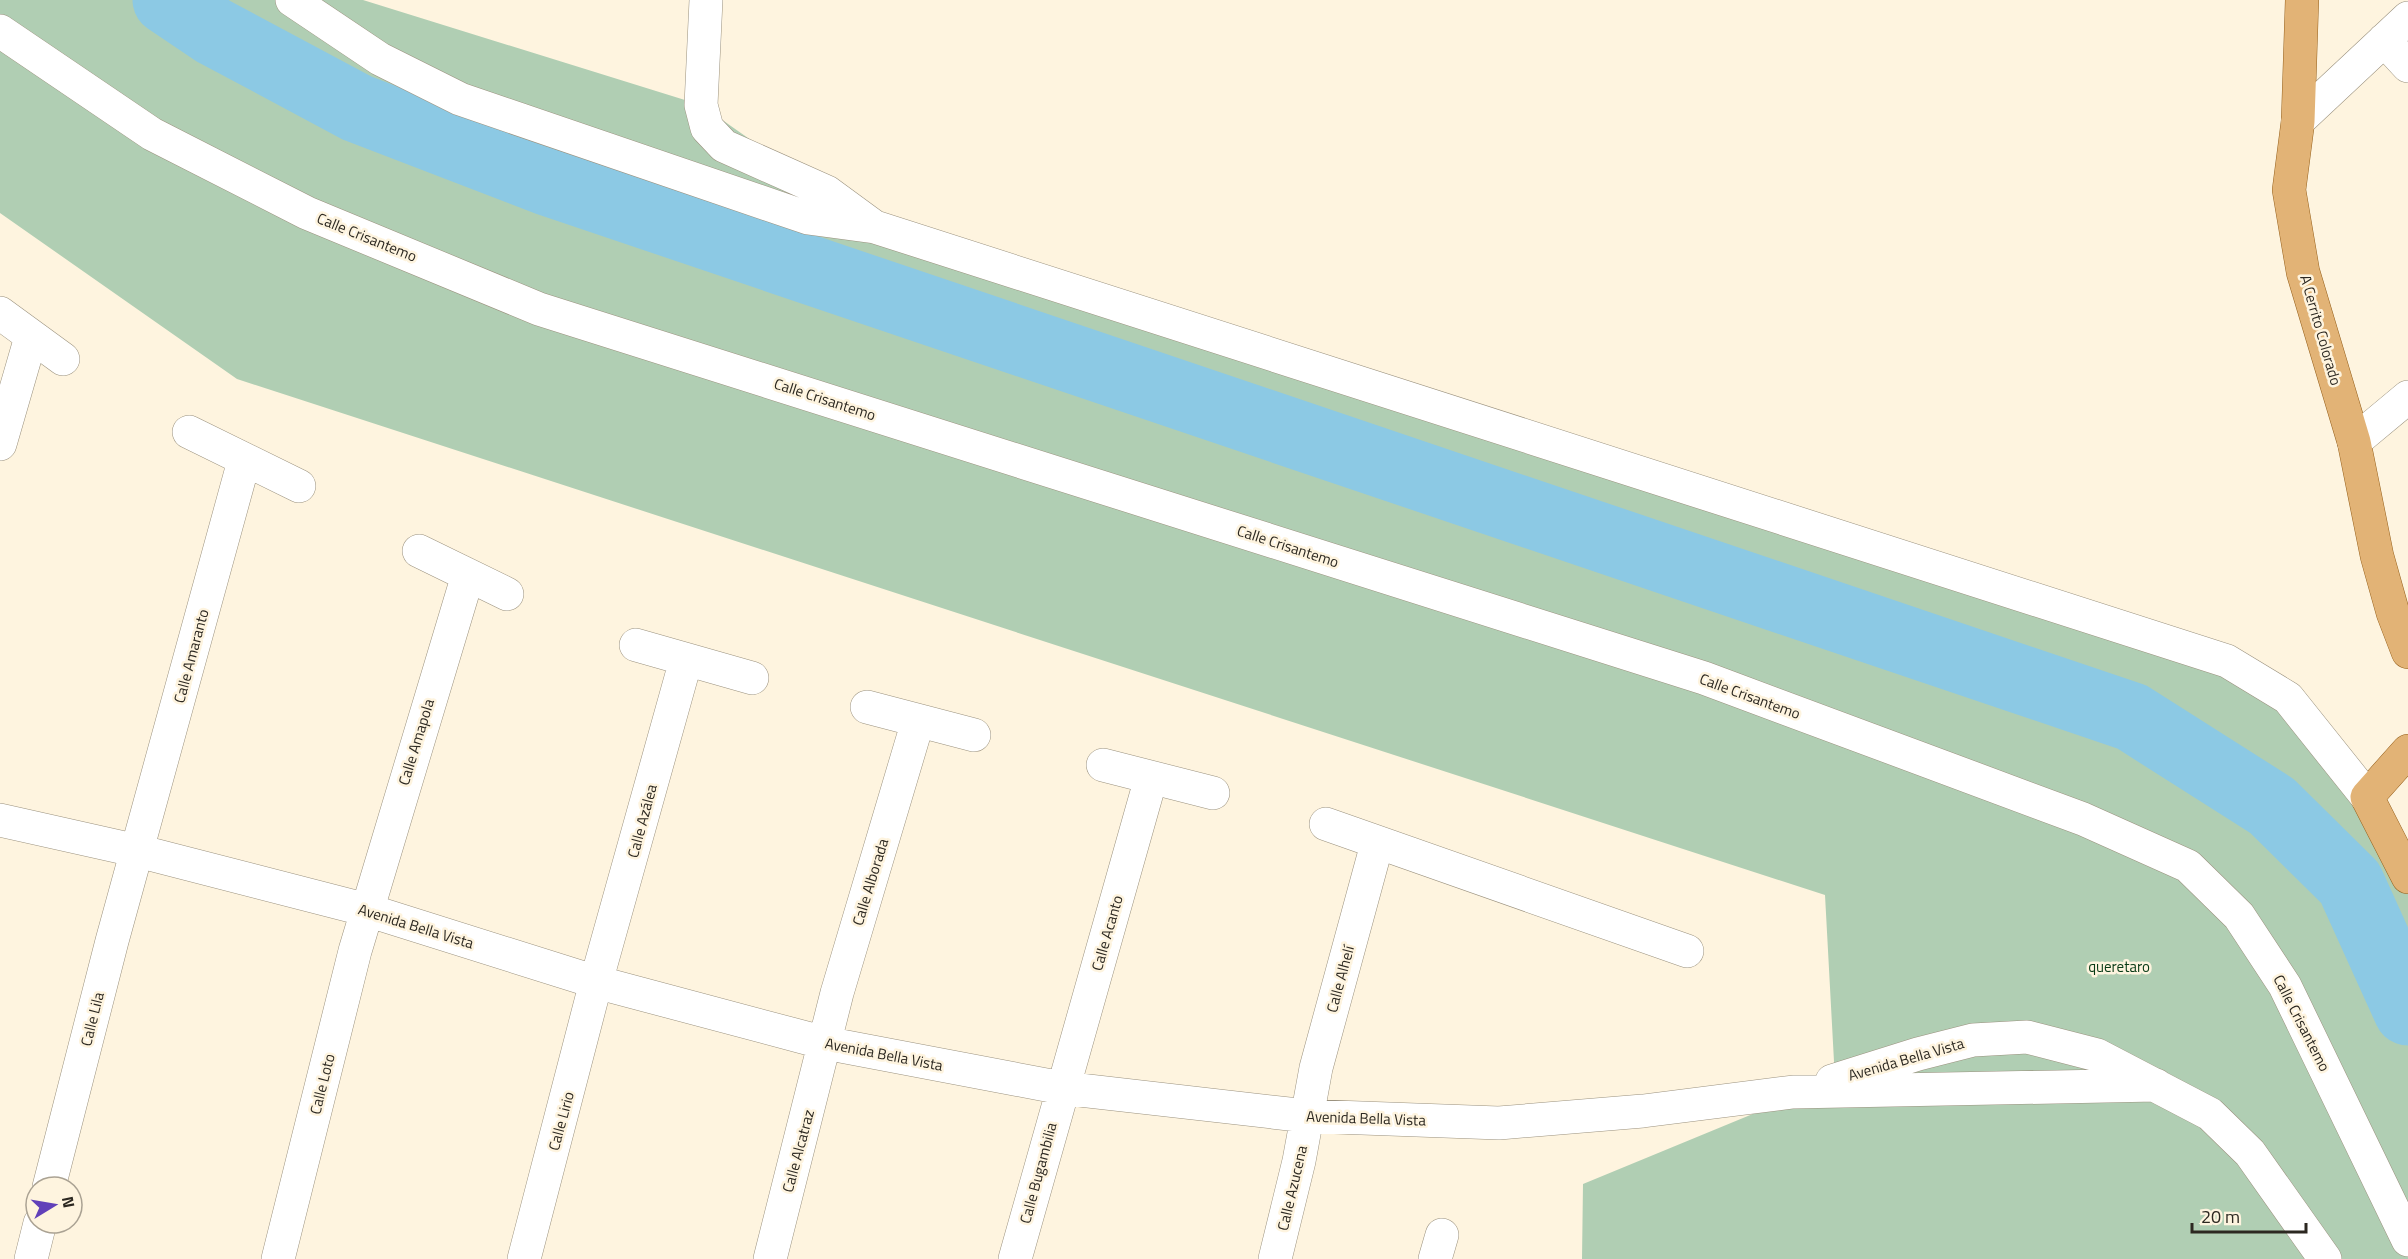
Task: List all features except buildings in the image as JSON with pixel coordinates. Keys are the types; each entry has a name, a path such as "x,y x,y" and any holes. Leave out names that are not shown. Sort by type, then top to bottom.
{"main road":[{"name":"A Cerrito Colorado","path":"2302,0 2298,121 2289,190 2303,272 2354,442 2376,556 2393,613 2408,652"},
{"path":"2408,751 2367,797 2408,877"}],"street":[{"path":"292,0 380,59 460,99 808,218 875,227 2227,661 2288,698 2367,797"},
{"path":"706,0 701,105 707,128 724,146 827,192 875,227"},
{"path":"2298,121 2408,18"},
{"name":"Calle Crisantemo","path":"0,31 152,134 307,213 539,309 1704,678 2083,819 2188,866 2239,916 2285,986 2408,1240"},
{"path":"2384,40 2408,66"},
{"path":"0,313 63,359"},
{"path":"0,444 31,337"},
{"path":"2354,442 2408,397"},
{"path":"189,432 299,486"},
{"name":"Calle Amaranto","path":"138,851 244,461"},
{"path":"419,550 507,594"},
{"name":"Calle Amapola","path":"367,910 468,574"},
{"path":"636,645 752,678"},
{"name":"Calle Azálea","path":"596,982 686,660"},
{"path":"867,707 974,735"},
{"name":"Calle Alborada","path":"825,1043 837,993 918,721"},
{"path":"1102,765 1213,793"},
{"name":"Calle Acanto","path":"1062,1088 1151,778"},
{"name":"Avenida Bella Vista","path":"0,820 138,851 367,910 596,982 825,1043 1062,1088 1307,1116 1499,1123 1643,1111 1793,1092 2156,1085"},
{"path":"1326,824 1377,844 1687,951"},
{"name":"Calle Alhelí","path":"1307,1116 1316,1068 1377,844"},
{"name":"Calle Lila","path":"52,1175 112,941 138,851"},
{"name":"Calle Loto","path":"278,1259 367,910"},
{"name":"Calle Lirio","path":"524,1259 596,982"},
{"name":"Avenida Bella Vista","path":"1793,1092 1918,1054 1973,1040 2027,1036 2097,1055 2210,1114 2250,1153 2325,1259"},
{"name":"Calle Alcatraz","path":"770,1259 825,1043"},
{"name":"Calle Bugambilia","path":"1015,1259 1062,1088"},
{"name":"Calle Azucena","path":"1275,1259 1307,1116"},
{"path":"31,1259 37,1235"}],"green space":[{"name":"queretaro","path":"0,0 363,0 701,105 875,227 2288,698 2408,877 2408,1259 1582,1259 1583,1184 1835,1080 1825,895 237,379 0,213"}],"waterway":[{"path":"167,0 213,31 357,108 547,181 2132,717 2272,806 2350,883 2408,1011"}]}
